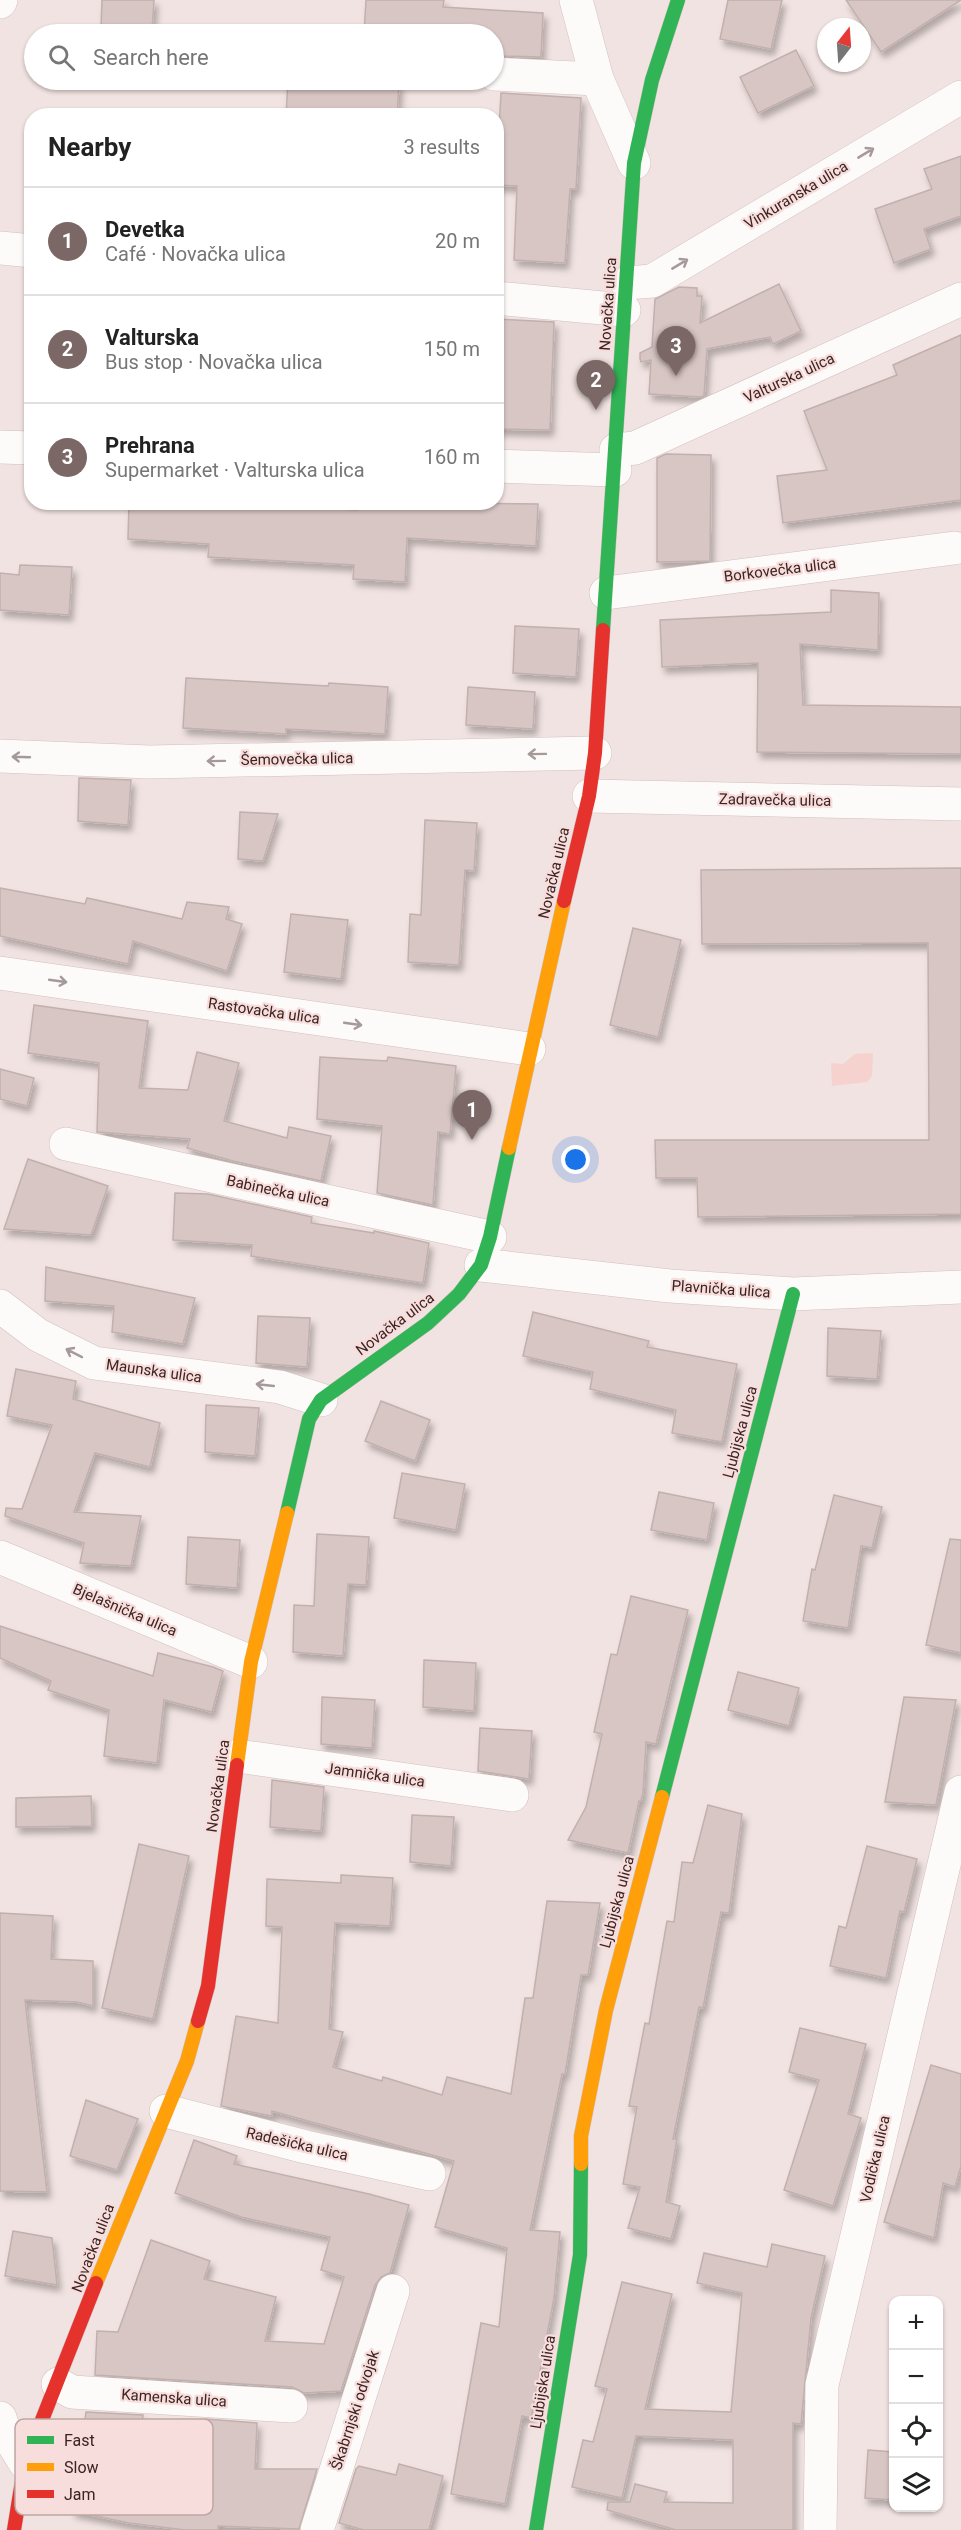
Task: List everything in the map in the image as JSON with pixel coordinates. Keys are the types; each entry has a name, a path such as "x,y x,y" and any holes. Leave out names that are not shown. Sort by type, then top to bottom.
{"street":[{"path":"576,0 597,79 634,163"},
{"name":"Novačka ulica","path":"43,2419 187,2061 208,1986 251,1662 309,1419 321,1400 428,1323 459,1294 486,1251 529,1049 589,796 595,753 634,163 640,121 650,83 678,0"},
{"path":"504,74 597,79"},
{"name":"Vinkuranska ulica","path":"504,298 625,297 961,96"},
{"path":"0,248 24,250"},
{"name":"Valturska ulica","path":"504,466 615,460 635,448 961,299"},
{"path":"0,447 24,448"},
{"name":"Borkovečka ulica","path":"606,593 954,548"},
{"name":"Šemovečka ulica","path":"0,756 149,762 595,753"},
{"name":"Zadravečka ulica","path":"589,796 961,804"},
{"name":"Rastovačka ulica","path":"0,973 529,1049"},
{"name":"Babinečka ulica","path":"66,1144 486,1251"},
{"name":"Plavnička ulica","path":"486,1251 670,1286 793,1294 961,1287"},
{"name":"Ljubijska ulica","path":"536,2530 580,2255 581,2136 606,2010 793,1294"},
{"name":"Maunska ulica","path":"0,1306 38,1335 94,1363 280,1386 321,1400"},
{"name":"Bjelašnička ulica","path":"0,1557 251,1662"},
{"name":"Jamnička ulica","path":"238,1756 512,1795"},
{"name":"Vodička ulica","path":"820,2530 822,2385 961,1792"},
{"name":"Radešićka ulica","path":"166,2111 306,2147 429,2174"},
{"name":"Škabrnjski odvojak","path":"317,2530 393,2291"},
{"name":"Kamenska ulica","path":"58,2384 72,2392 291,2406"},
{"path":"0,2418 15,2447"},
{"name":"Novačka ulica","path":"14,2530 16,2515"}],"shaded area":[{"path":"873,1053 872,1076 867,1082 832,1086 831,1063 843,1064 855,1054"}],"building":[{"path":"102,0 154,0 152,24 101,24"},
{"path":"366,0 444,0 443,7 543,13 541,57 504,56 504,24 365,24"},
{"path":"728,0 782,0 771,49 720,39"},
{"path":"846,0 961,0 881,52 871,37 871,18 858,18"},
{"path":"796,50 814,86 758,113 740,77"},
{"path":"287,90 399,90 398,108 286,108"},
{"path":"501,93 581,98 576,189 570,189 565,263 514,260 517,186 504,185 504,108 500,108"},
{"path":"961,156 961,216 924,229 931,249 894,263 875,209 932,189 924,169"},
{"path":"779,284 801,331 773,344 770,337 707,349 704,396 649,394 651,360 641,362 640,353 652,347 655,299 679,287 697,288 697,296 702,296 700,323"},
{"path":"504,319 554,322 550,430 504,429"},
{"path":"961,335 961,500 783,523 777,476 827,470 804,411 897,375 893,365"},
{"path":"666,454 711,455 710,561 657,562 657,458"},
{"path":"504,504 538,504 536,546 407,538 405,582 353,579 354,565 208,557 209,544 128,539 129,510 504,510"},
{"path":"20,565 72,567 69,615 0,610 0,573 19,575"},
{"path":"831,590 879,593 878,650 800,644 803,705 961,707 961,754 757,752 758,663 662,667 660,620 831,612"},
{"path":"515,626 579,629 576,677 513,673"},
{"path":"186,678 388,687 385,734 286,729 286,734 183,728"},
{"path":"468,687 535,692 533,729 466,725"},
{"path":"79,778 131,780 128,825 78,821"},
{"path":"240,812 278,814 263,861 238,859"},
{"path":"425,820 477,823 474,871 465,870 459,965 408,962 410,914 421,915"},
{"path":"961,868 961,1214 698,1217 697,1178 656,1178 655,1140 929,1140 928,943 702,944 701,870"},
{"path":"0,888 85,904 87,898 182,919 187,902 229,907 226,919 242,924 227,971 133,941 128,964 0,936"},
{"path":"291,914 348,920 341,979 284,972"},
{"path":"633,928 681,940 658,1037 610,1025"},
{"path":"34,1005 148,1021 139,1088 188,1090 197,1052 239,1063 224,1121 287,1138 289,1127 331,1136 321,1181 187,1148 190,1139 97,1132 99,1063 28,1053"},
{"path":"320,1057 387,1061 388,1057 456,1066 450,1134 438,1132 433,1205 377,1193 382,1126 317,1119"},
{"path":"0,1069 34,1078 27,1106 0,1099"},
{"path":"28,1159 108,1186 91,1235 4,1229"},
{"path":"175,1193 208,1194 312,1217 311,1223 374,1233 374,1231 429,1243 423,1283 251,1256 252,1245 173,1240"},
{"path":"46,1267 195,1298 183,1344 112,1332 114,1306 45,1301"},
{"path":"533,1312 649,1341 647,1347 737,1364 722,1442 672,1433 676,1410 590,1389 593,1372 523,1356"},
{"path":"258,1316 310,1318 307,1367 256,1363"},
{"path":"828,1328 881,1331 877,1379 827,1376"},
{"path":"16,1369 76,1381 73,1399 160,1423 150,1467 95,1453 74,1512 141,1516 131,1566 80,1563 84,1543 5,1516 6,1508 22,1509 52,1425 7,1416"},
{"path":"381,1401 430,1420 415,1461 365,1441"},
{"path":"206,1405 259,1408 255,1456 205,1452"},
{"path":"402,1473 465,1484 456,1530 394,1518"},
{"path":"659,1492 714,1503 707,1540 651,1530"},
{"path":"834,1495 882,1507 872,1548 861,1546 848,1628 803,1621 812,1569 815,1570"},
{"path":"317,1534 369,1537 366,1585 348,1584 343,1656 293,1652 294,1605 314,1606"},
{"path":"188,1537 240,1540 237,1588 186,1584"},
{"path":"950,1539 961,1540 961,1653 926,1645"},
{"path":"631,1596 688,1610 656,1744 646,1742 643,1793 639,1801 628,1853 568,1840 586,1807 602,1734 594,1732 611,1654 617,1655"},
{"path":"0,1626 153,1676 158,1653 223,1671 212,1712 164,1700 157,1763 104,1756 109,1710 48,1690 51,1681 0,1658"},
{"path":"424,1660 476,1663 474,1711 423,1707"},
{"path":"738,1672 799,1688 789,1726 728,1710"},
{"path":"322,1697 375,1700 372,1748 321,1744"},
{"path":"904,1697 956,1700 936,1805 885,1802"},
{"path":"480,1728 532,1731 529,1779 478,1771"},
{"path":"272,1780 324,1787 321,1831 270,1827"},
{"path":"91,1796 92,1826 16,1827 16,1798"},
{"path":"708,1805 742,1814 729,1913 721,1912 703,2008 699,2007 673,2139 677,2139 666,2202 680,2206 671,2239 628,2228 640,2187 623,2184 637,2107 629,2106 645,2023 649,2024 667,1921 674,1922 682,1862 693,1863"},
{"path":"412,1815 454,1817 451,1866 410,1862"},
{"path":"139,1844 189,1856 153,2019 102,2008"},
{"path":"867,1846 917,1859 904,1912 900,1911 886,1978 830,1966 839,1926 846,1928"},
{"path":"341,1875 393,1878 390,1926 335,1923 329,2029 343,2032 333,2067 382,2081 383,2077 442,2095 447,2077 511,2094 525,1998 533,1998 547,1901 600,1903 588,1975 581,1975 565,2074 562,2074 530,2230 560,2232 554,2298 531,2418 522,2416 505,2504 451,2494 481,2323 499,2327 507,2248 435,2227 454,2161 272,2111 272,2116 221,2106 236,2016 278,2023 282,1927 266,1926 267,1879 341,1883"},
{"path":"0,1913 53,1916 51,1959 93,1961 93,2006 77,2002 25,2000 47,2192 0,2191"},
{"path":"800,2028 866,2044 848,2114 861,2118 833,2206 784,2190 819,2080 789,2072"},
{"path":"931,2065 961,2074 961,2166 955,2187 943,2183 934,2238 884,2222"},
{"path":"86,2100 138,2119 117,2170 70,2156"},
{"path":"194,2140 237,2156 234,2164 409,2205 390,2273 381,2277 375,2285 341,2391 304,2393 292,2387 95,2375 97,2331 118,2332 151,2240 210,2261 204,2279 276,2297 265,2341 324,2344 344,2277 321,2270 330,2237 241,2217 175,2193"},
{"path":"13,2231 52,2238 57,2285 5,2276"},
{"path":"772,2244 825,2256 811,2318 801,2424 793,2423 793,2530 676,2530 607,2510 608,2502 630,2502 635,2484 667,2492 664,2502 733,2503 733,2440 636,2436 622,2498 572,2487 583,2440 593,2442 607,2389 595,2386 622,2282 672,2294 645,2409 731,2412 742,2293 697,2283 704,2253 767,2267"},
{"path":"86,2412 143,2415 143,2419 85,2419"},
{"path":"213,2420 257,2423 255,2469 317,2469 299,2529 218,2526 218,2530 185,2530 129,2523 91,2515 213,2515"},
{"path":"868,2450 889,2452 889,2500 865,2498"},
{"path":"399,2464 443,2476 429,2530 364,2530 339,2523 356,2469 359,2466 396,2475"}],"traffic: fast":[{"path":"603,630 634,163 652,80 678,0"},
{"path":"287,1513 309,1419 321,1400 428,1323 459,1294 481,1265 490,1237 509,1148"},
{"path":"662,1797 793,1294"},
{"path":"536,2530 580,2255 581,2164"}],"traffic: slow":[{"path":"509,1148 564,901"},
{"path":"237,1765 251,1662 287,1513"},
{"path":"581,2164 581,2136 606,2010 662,1797"},
{"path":"96,2283 187,2061 198,2021"}],"traffic: jam":[{"path":"564,901 589,796 595,753 603,630"},
{"path":"198,2021 208,1986 237,1765"},
{"path":"42,2419 96,2283"},
{"path":"14,2530 16,2515"}],"place":[{"name":"Prehrana","path":"676,376"},
{"name":"Valturska","path":"596,410"},
{"name":"Devetka","path":"472,1140"}]}
